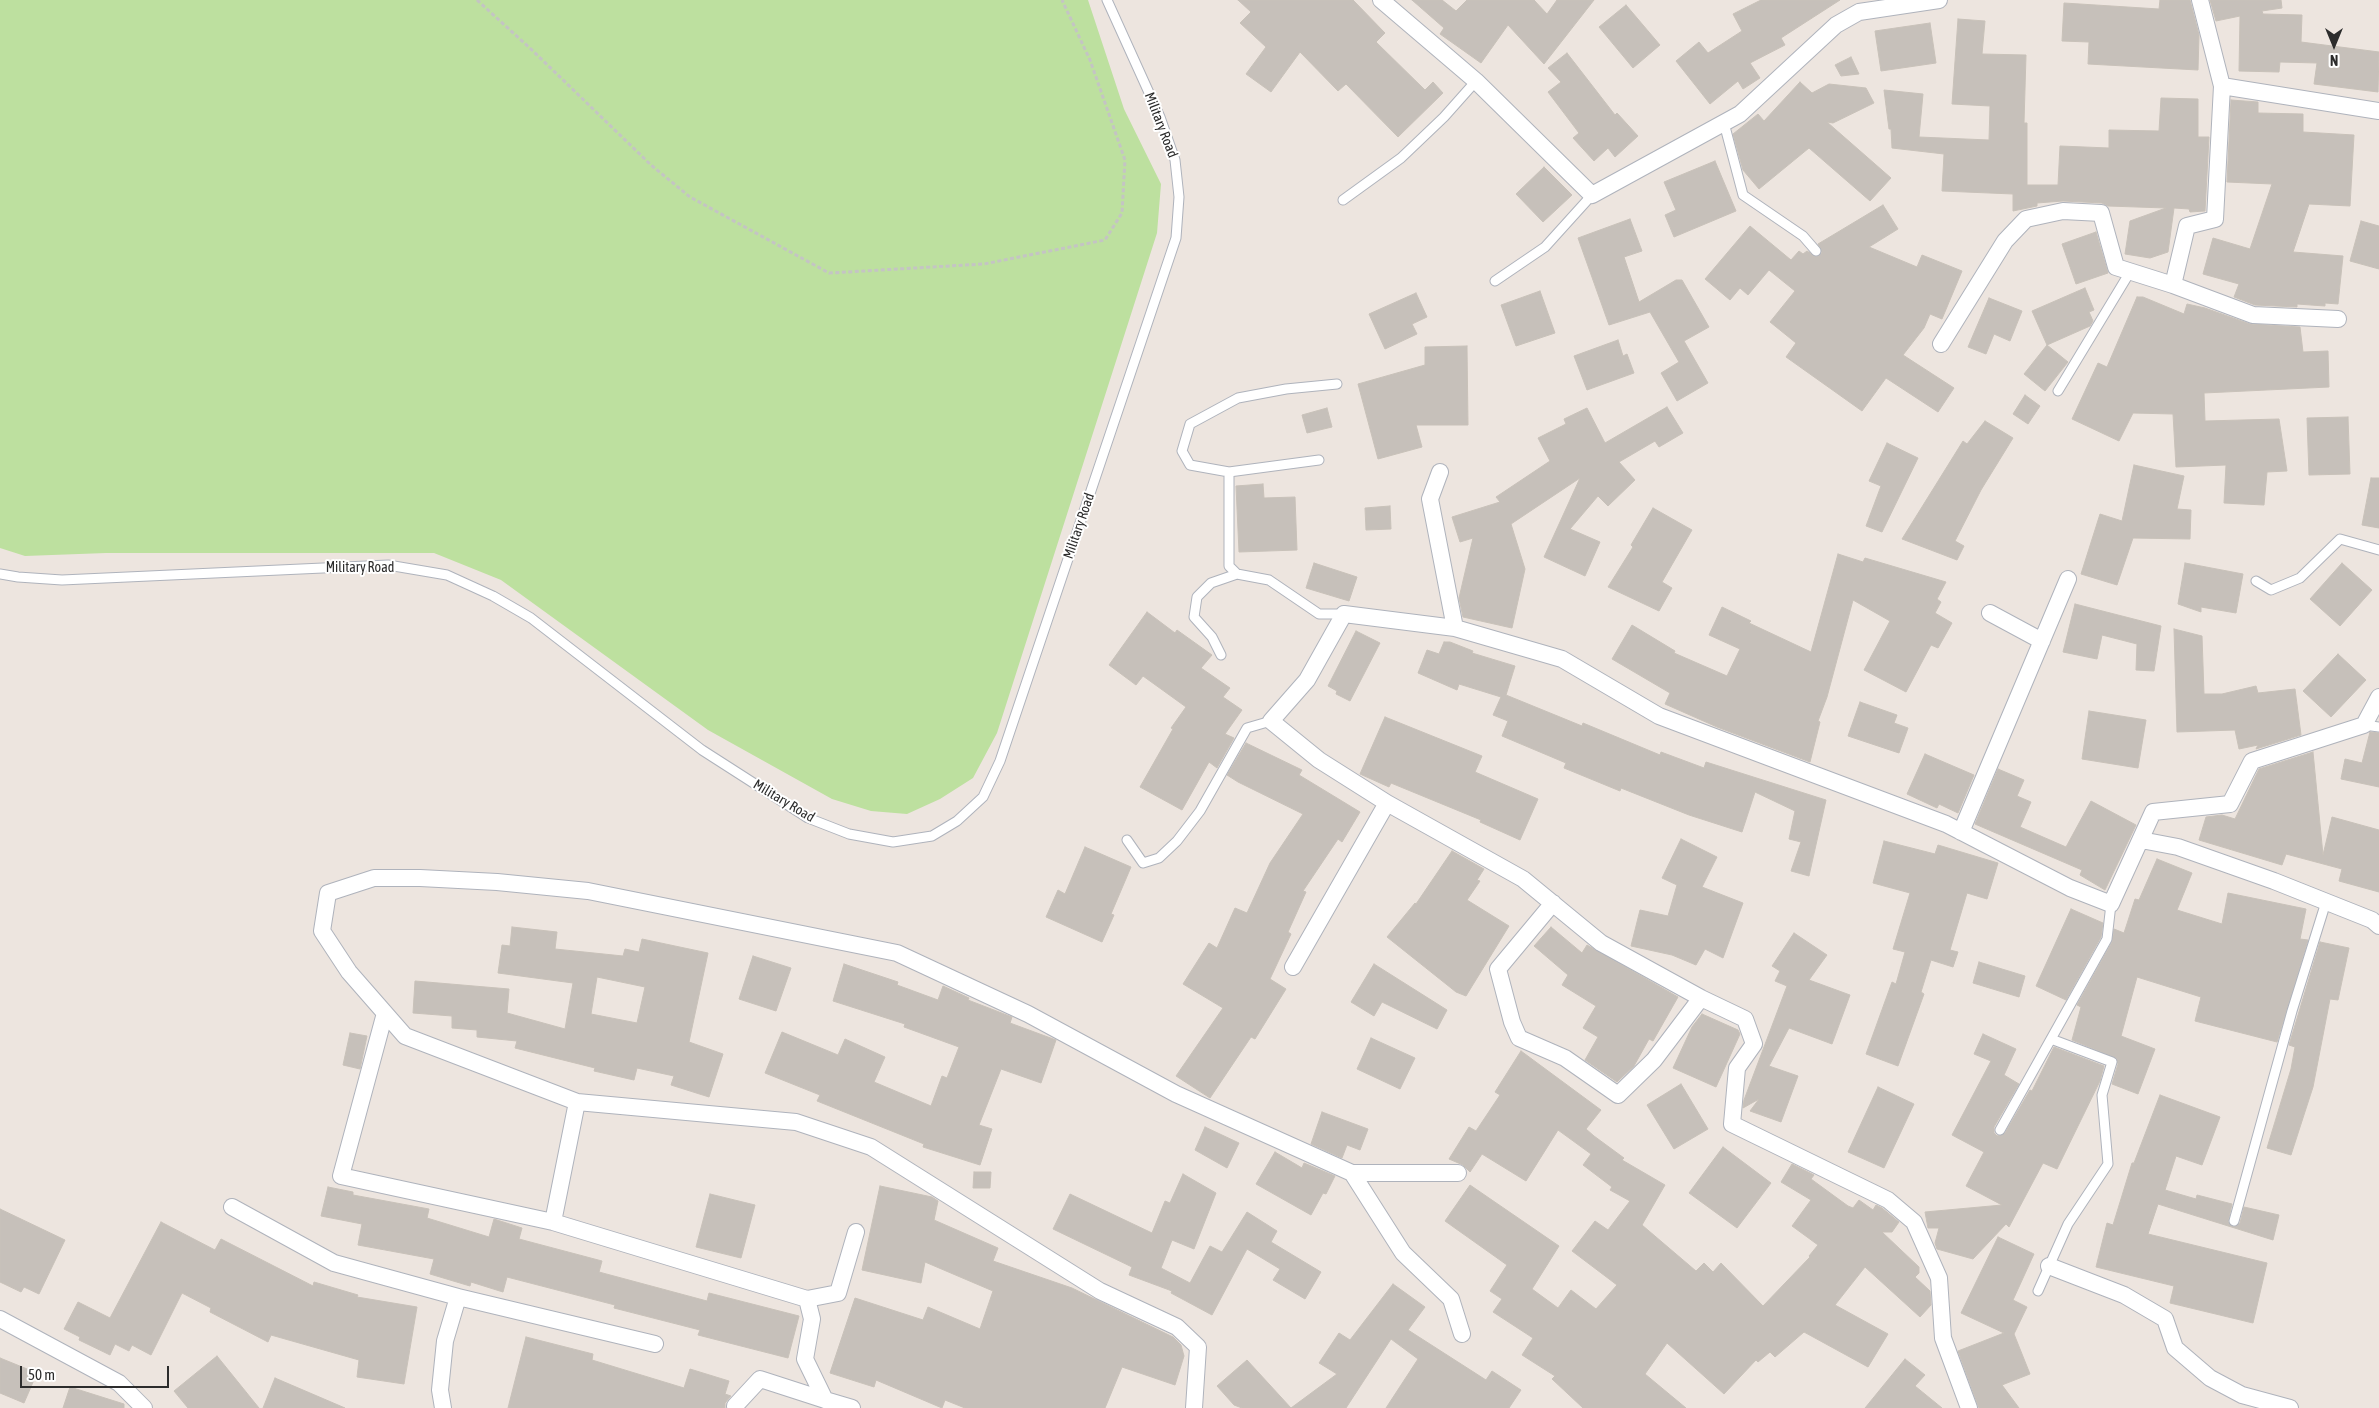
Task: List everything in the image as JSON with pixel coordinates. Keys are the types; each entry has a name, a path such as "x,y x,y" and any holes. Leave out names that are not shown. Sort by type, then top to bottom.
{"street":[{"path":"1381,0 1476,81 1592,195 1740,114 1855,6 1939,0"},
{"path":"2173,285 2187,226 2215,219 2222,86 2200,0"},
{"path":"2222,86 2379,111"},
{"path":"1941,344 2006,241 2026,219 2063,212 2101,213 2116,267 2173,285 2253,315 2338,319"},
{"path":"1440,472 1430,499 1455,628"},
{"path":"1961,832 2068,579"},
{"path":"1990,613 2042,641"},
{"path":"1969,1408 1943,1338 1940,1278 1914,1222 1888,1200 1732,1124 1737,1068 1754,1044 1745,1019 1700,998 1601,943 1523,879 1387,803 1319,760 1272,721 1307,680 1344,614 1455,628 1562,658 1659,716 1946,824 2070,888 2111,904 2153,812 2230,804 2252,761 2371,726 2379,697"},
{"path":"1293,967 1387,803"},
{"path":"2140,840 2178,847 2372,920 2379,926"},
{"path":"1194,1408 1198,1347 1177,1327 1100,1291 870,1147 796,1122 577,1102 405,1036 349,972 322,931 328,893 374,878 497,882 588,891 897,953 1028,1014 1176,1094 1352,1173 1458,1173"},
{"path":"1552,903 1498,969 1512,1022 1519,1038 1565,1058 1618,1095 1654,1060 1700,998"},
{"path":"384,1013 341,1176 553,1222 806,1299 838,1293 856,1232"},
{"path":"553,1222 577,1102"},
{"path":"1352,1173 1404,1253 1452,1299 1462,1334"},
{"path":"232,1206 334,1264 458,1297 655,1344"},
{"path":"2049,1266 2124,1295 2165,1319 2175,1348 2210,1378 2242,1395 2290,1408"},
{"path":"443,1408 440,1390 445,1341 458,1297"},
{"path":"806,1299 812,1319 805,1359 825,1400"},
{"path":"0,1319 119,1383 144,1408"},
{"path":"735,1406 760,1379 852,1408"}],"lane":[{"name":"Military Road","path":"0,574 62,580 388,565 447,575 494,596 531,618 702,750 808,818 850,834 893,842 932,836 957,821 983,797 1000,762 1176,238 1178,197 1175,160 1160,117 1107,0"},
{"path":"1342,200 1401,158 1444,117 1476,81"},
{"path":"1724,123 1743,195 1803,236 1816,251"},
{"path":"1495,280 1545,247 1592,195"},
{"path":"2058,391 2130,272"},
{"path":"1319,460 1229,472 1190,465 1182,451 1190,424 1238,398 1286,389 1338,384"},
{"path":"1229,472 1229,566 1237,574"},
{"path":"2256,581 2271,590 2300,578 2340,539 2379,550"},
{"path":"1221,655 1212,637 1194,617 1197,597 1211,583 1237,574 1269,580 1319,614 1344,614"},
{"path":"1128,840 1143,863 1159,858 1177,841 1200,811 1247,728 1272,721"},
{"path":"2234,1221 2292,1012 2326,902"},
{"path":"2000,1130 2106,939 2111,904"},
{"path":"2038,1291 2068,1224 2108,1164 2102,1095 2112,1062 2051,1039"}],"path":[{"path":"477,0 532,50 651,165 690,197 829,273 984,264 1105,240 1122,213 1126,160 1090,60 1062,0"}],"green space":[{"path":"0,0 1088,0 1124,109 1161,184 1157,233 997,733 973,778 940,799 907,814 871,811 832,799 708,730 501,580 434,553 106,553 25,556 0,548"}],"building":[{"path":"1238,0 1353,0 1385,33 1376,42 1425,90 1433,82 1443,93 1398,137 1346,84 1338,91 1300,52 1271,92 1246,74 1266,47 1240,23 1251,12"},
{"path":"1412,0 1442,0 1456,11 1467,0 1534,0 1547,14 1557,0 1594,0 1544,64 1508,25 1481,63 1440,34 1444,28"},
{"path":"1761,0 1840,0 1781,38 1785,45 1750,63 1760,78 1743,89 1738,81 1710,104 1676,61 1699,42 1708,53 1742,31 1733,14"},
{"path":"2160,0 2190,0 2199,35 2198,70 2088,64 2089,42 2062,41 2064,3 2159,9"},
{"path":"2210,0 2281,0 2282,8 2262,11 2263,14 2302,15 2301,42 2379,52 2378,92 2314,84 2317,63 2280,62 2279,72 2239,71 2240,16 2216,21"},
{"path":"1626,5 1660,45 1633,68 1599,27"},
{"path":"1958,19 1985,21 1982,54 2026,55 2024,123 2027,123 2027,185 2058,185 2060,146 2109,148 2109,130 2159,131 2161,98 2198,99 2198,137 2209,137 2205,211 2190,212 2189,209 2174,208 2168,252 2150,258 2125,254 2130,221 2166,208 2108,206 2102,203 2063,201 2037,203 2037,206 2013,211 2013,194 1942,191 1944,154 1892,148 1891,129 1889,129 1884,90 1923,94 1919,137 1989,140 1990,106 1952,104"},
{"path":"1930,23 1936,63 1881,71 1875,31"},
{"path":"1567,53 1615,115 1617,113 1638,136 1615,157 1608,148 1594,161 1573,138 1579,133 1548,92 1561,82 1548,68"},
{"path":"1851,57 1859,74 1841,76 1835,65"},
{"path":"1800,82 1812,93 1829,84 1866,88 1874,103 1833,123 1827,122 1891,178 1870,201 1809,148 1759,189 1743,170 1733,134 1758,114 1764,121"},
{"path":"2231,100 2258,102 2258,113 2303,114 2303,132 2354,135 2350,206 2309,204 2293,252 2343,256 2338,304 2325,303 2325,306 2297,304 2297,307 2255,305 2234,297 2239,284 2203,274 2213,238 2250,249 2272,184 2227,182"},
{"path":"1715,161 1736,211 1674,237 1665,215 1676,210 1664,182"},
{"path":"1544,167 1572,195 1543,222 1516,194"},
{"path":"1883,205 1898,229 1869,247 1917,267 1922,255 1962,271 1942,319 1930,314 1924,328 1903,355 1954,388 1938,412 1886,378 1862,411 1786,357 1796,343 1770,322 1795,291 1769,270 1748,295 1740,288 1730,300 1705,279 1750,226 1791,260 1799,251 1803,254 1807,251 1817,257 1822,253 1818,244"},
{"path":"1630,219 1642,251 1624,257 1639,302 1676,280 1682,280 1709,327 1684,341 1708,383 1677,401 1661,373 1679,362 1650,312 1609,325 1578,238"},
{"path":"2361,221 2379,226 2379,269 2350,261"},
{"path":"2096,232 2108,273 2076,284 2062,244"},
{"path":"2085,288 2094,310 2089,312 2093,321 2090,326 2047,345 2032,311"},
{"path":"1540,291 1555,333 1516,346 1501,305"},
{"path":"1416,293 1427,317 1412,324 1417,334 1385,349 1369,314"},
{"path":"2137,297 2143,297 2184,314 2187,304 2205,308 2250,324 2300,327 2303,352 2328,351 2329,387 2204,393 2205,421 2279,419 2287,471 2267,472 2264,505 2224,503 2226,465 2176,467 2173,414 2133,413 2119,441 2072,419 2098,363 2107,367"},
{"path":"1989,298 2022,311 2010,341 1994,334 1986,354 1968,347"},
{"path":"1618,340 1623,356 1627,354 1634,373 1587,390 1574,356"},
{"path":"2047,345 2068,362 2045,391 2024,374"},
{"path":"1467,346 1468,425 1416,425 1422,447 1378,459 1358,384 1425,365 1425,347"},
{"path":"2025,395 2040,406 2028,424 2013,414"},
{"path":"1667,407 1683,433 1659,447 1655,441 1619,462 1635,480 1608,506 1598,496 1570,529 1600,542 1585,576 1544,557 1580,478 1511,524 1525,569 1512,628 1463,617 1459,598 1473,538 1460,542 1452,517 1500,502 1496,497 1550,461 1538,438 1566,424 1564,419 1587,408 1605,443"},
{"path":"1327,408 1332,427 1307,433 1302,415"},
{"path":"2348,417 2350,474 2309,475 2307,418"},
{"path":"1985,421 2013,438 1981,490 1955,541 1964,546 1957,560 1902,539 1963,441 1967,444"},
{"path":"1887,443 1918,458 1882,532 1866,526 1881,486 1869,481"},
{"path":"2134,465 2184,476 2177,509 2191,510 2190,539 2133,538 2117,585 2081,574 2100,514 2122,521"},
{"path":"2371,478 2379,478 2379,528 2362,525"},
{"path":"1263,484 1264,498 1295,497 1297,550 1239,552 1236,486"},
{"path":"1390,506 1391,529 1366,530 1365,508"},
{"path":"1653,508 1692,530 1662,582 1672,588 1659,611 1608,587 1633,547 1631,545"},
{"path":"1838,554 1863,562 1865,558 1946,582 1937,599 1941,602 1935,613 1952,623 1938,648 1931,645 1906,692 1864,670 1890,621 1853,600 1827,697 1818,721 1820,722 1810,762 1717,727 1665,704 1670,693 1612,659 1632,625 1675,651 1674,653 1727,676 1740,649 1709,635 1722,607 1751,621 1749,623 1811,652"},
{"path":"1314,563 1357,577 1349,601 1306,588"},
{"path":"2185,563 2243,574 2236,613 2201,607 2201,612 2178,604"},
{"path":"2342,563 2372,590 2340,626 2310,599"},
{"path":"2075,604 2161,626 2154,671 2136,670 2137,644 2102,635 2097,659 2063,652"},
{"path":"1147,612 1175,633 1177,630 1212,655 1201,668 1230,688 1223,697 1242,710 1225,734 1234,738 1217,768 1209,762 1182,810 1140,787 1173,729 1171,728 1186,707 1143,676 1136,685 1109,665"},
{"path":"2174,629 2202,636 2204,694 2222,694 2256,686 2258,693 2295,689 2301,735 2256,749 2258,745 2239,749 2235,730 2177,732"},
{"path":"1356,631 1380,643 1350,701 1336,694 1337,691 1328,686"},
{"path":"1444,642 1450,642 1473,651 1472,653 1515,666 1506,695 1582,726 1583,723 1660,755 1661,752 1704,768 1706,762 1826,800 1809,876 1791,871 1801,842 1789,839 1795,811 1755,792 1742,832 1689,815 1621,788 1620,791 1564,768 1566,763 1502,736 1508,721 1493,715 1501,697 1459,684 1457,690 1418,673 1427,650 1439,654"},
{"path":"2338,654 2366,680 2331,717 2303,691"},
{"path":"1860,702 1897,715 1894,723 1908,728 1899,753 1848,736"},
{"path":"2089,711 2146,720 2138,768 2082,759"},
{"path":"1385,717 1482,756 1475,772 1538,799 1520,840 1480,822 1481,820 1391,783 1389,787 1360,774"},
{"path":"2370,732 2379,733 2379,787 2341,779 2345,759 2362,763"},
{"path":"1246,743 1302,770 1299,775 1360,812 1342,842 1338,839 1303,891 1306,892 1288,932 1291,934 1270,979 1286,989 1255,1039 1251,1037 1210,1098 1176,1076 1223,1008 1183,984 1209,943 1217,948 1235,908 1247,913 1270,863 1303,814 1227,775"},
{"path":"2313,752 2323,855 2332,817 2379,830 2379,892 2339,881 2342,869 2286,854 2282,865 2199,840 2206,817 2222,815 2235,819 2259,769"},
{"path":"1925,754 1974,775 1958,813 1939,804 1937,808 1907,794"},
{"path":"1998,769 2024,780 2017,796 2031,802 2020,827 2066,847 2091,801 2136,825 2105,890 2080,875 2082,870 1975,824"},
{"path":"1681,839 1717,857 1702,887 1743,903 1723,958 1705,949 1696,965 1672,955 1631,946 1640,910 1668,916 1677,885 1662,878"},
{"path":"1884,841 1935,854 1938,845 1998,863 1987,899 1967,893 1950,950 1958,952 1953,967 1931,960 1921,992 1924,994 1898,1066 1866,1054 1892,982 1896,984 1905,952 1893,949 1910,893 1873,883"},
{"path":"1085,847 1131,867 1111,914 1114,915 1102,942 1046,917 1058,890 1065,894"},
{"path":"1452,851 1484,869 1477,880 1480,881 1467,900 1509,926 1466,996 1456,992 1387,937 1416,904"},
{"path":"2157,859 2192,873 2177,910 2222,924 2228,893 2306,909 2300,939 2308,940 2277,1042 2195,1021 2201,997 2137,977 2121,1036 2155,1049 2138,1094 2112,1084 2118,1064 2116,1058 2072,1040 2081,1007 2077,1005 2112,942 2114,929 2124,933 2135,899 2139,900"},
{"path":"2071,909 2103,923 2101,937 2066,1000 2036,986"},
{"path":"512,927 557,932 555,949 623,956 625,949 639,952 642,939 708,953 689,1042 723,1054 709,1097 671,1085 674,1076 637,1068 634,1080 594,1071 595,1068 515,1048 517,1041 477,1037 477,1030 452,1028 452,1016 413,1013 415,981 509,989 507,1013 565,1029 573,983 498,973 502,945 510,946","holes":["597,977 645,987 637,1023 591,1014"]},
{"path":"1551,927 1582,953 1587,945 1678,997 1653,1041 1649,1039 1634,1066 1617,1082 1585,1060 1598,1037 1583,1028 1596,1006 1562,985 1568,975 1534,946"},
{"path":"1794,933 1827,955 1809,980 1850,995 1832,1044 1789,1028 1769,1066 1798,1076 1781,1122 1750,1111 1759,1099 1743,1108 1744,1100 1787,986 1775,981 1780,971 1772,966"},
{"path":"2320,942 2349,948 2338,1000 2330,999 2313,1087 2291,1155 2267,1148 2291,1069 2295,1047 2289,1045"},
{"path":"753,956 791,968 776,1011 739,999"},
{"path":"1979,962 2025,976 2019,997 1973,983"},
{"path":"844,964 898,982 897,985 938,1000 943,986 969,998 968,1000 1012,1017 1010,1023 1056,1040 1041,1083 1001,1069 979,1125 992,1129 980,1165 923,1147 924,1144 817,1101 820,1095 765,1073 782,1032 838,1055 845,1039 885,1057 874,1082 931,1106 942,1076 947,1078 959,1047 904,1027 905,1024 833,1001"},
{"path":"1374,964 1447,1010 1437,1029 1382,1002 1374,1016 1351,1002"},
{"path":"1702,1014 1738,1030 1740,1034 1716,1087 1673,1068 1692,1027"},
{"path":"350,1033 367,1036 360,1069 343,1065"},
{"path":"1983,1034 2016,1049 2004,1075 2019,1084 1994,1127 1994,1133 1997,1136 2005,1133 2030,1090 2032,1091 2054,1047 2104,1066 2100,1081 2057,1169 2043,1163 2009,1227 2006,1224 1973,1259 1937,1249 1935,1243 1939,1228 1928,1228 1925,1212 2002,1205 1966,1186 1984,1152 1952,1135 1991,1061 1974,1054"},
{"path":"1371,1038 1415,1058 1400,1089 1357,1069"},
{"path":"1521,1051 1601,1110 1586,1129 1624,1158 1622,1160 1665,1185 1642,1225 1696,1271 1704,1263 1713,1272 1721,1263 1763,1306 1810,1257 1818,1245 1792,1226 1811,1200 1781,1182 1792,1164 1814,1175 1811,1179 1848,1206 1853,1208 1859,1200 1873,1210 1876,1205 1899,1222 1892,1232 1882,1232 1919,1267 1919,1273 1915,1277 1930,1291 1931,1305 1920,1317 1865,1267 1835,1305 1888,1334 1868,1367 1804,1332 1775,1357 1770,1352 1758,1362 1756,1360 1724,1394 1667,1343 1645,1374 1686,1408 1583,1408 1552,1379 1555,1376 1522,1355 1533,1338 1493,1312 1502,1299 1490,1291 1507,1265 1445,1221 1470,1185 1559,1246 1532,1289 1558,1308 1571,1290 1596,1309 1617,1285 1572,1251 1595,1221 1608,1230 1630,1201 1610,1190 1612,1187 1583,1165 1591,1154 1558,1130 1526,1181 1482,1154 1470,1172 1463,1165 1449,1159 1469,1127 1476,1131 1500,1095 1495,1092"},
{"path":"1681,1084 1708,1129 1674,1149 1647,1105"},
{"path":"1878,1087 1914,1104 1884,1168 1848,1152"},
{"path":"2160,1095 2220,1117 2202,1165 2176,1156 2165,1190 2196,1199 2197,1195 2232,1204 2228,1222 2233,1227 2240,1223 2244,1207 2279,1215 2273,1240 2158,1204 2148,1234 2267,1263 2253,1323 2170,1303 2174,1286 2096,1267 2107,1223 2113,1225 2132,1163 2134,1163"},
{"path":"1322,1112 1368,1129 1360,1150 1347,1145 1342,1158 1311,1144"},
{"path":"1205,1127 1239,1143 1227,1168 1195,1150"},
{"path":"1723,1147 1771,1183 1737,1228 1689,1193"},
{"path":"1275,1152 1302,1168 1304,1163 1335,1176 1326,1194 1323,1193 1311,1215 1256,1184"},
{"path":"974,1172 991,1172 990,1188 973,1188"},
{"path":"1183,1174 1216,1193 1194,1249 1172,1240 1161,1268 1190,1283 1210,1246 1222,1252 1247,1212 1277,1231 1271,1242 1321,1272 1305,1299 1273,1280 1280,1269 1247,1249 1212,1315 1171,1293 1172,1291 1129,1275 1132,1267 1053,1229 1070,1194 1152,1233 1165,1201 1170,1203"},
{"path":"880,1186 932,1197 938,1201 934,1220 998,1248 993,1261 1072,1288 1173,1337 1181,1345 1184,1356 1175,1385 1122,1367 1105,1408 965,1408 945,1400 942,1408 876,1380 874,1387 830,1373 855,1298 923,1320 928,1307 980,1329 993,1291 925,1262 921,1283 862,1270"},
{"path":"328,1187 353,1192 353,1195 429,1209 427,1218 489,1237 494,1219 522,1228 519,1239 602,1261 599,1272 707,1301 709,1293 799,1316 788,1358 698,1335 700,1330 614,1308 615,1305 507,1277 503,1292 471,1282 470,1286 430,1274 434,1259 358,1245 362,1224 321,1216"},
{"path":"710,1194 755,1205 741,1258 696,1247"},
{"path":"0,1209 65,1240 39,1294 24,1287 21,1292 0,1282"},
{"path":"161,1222 215,1250 221,1239 313,1286 314,1282 358,1295 357,1297 417,1307 404,1384 357,1377 359,1360 271,1335 268,1342 210,1312 211,1308 182,1293 151,1355 132,1345 129,1351 115,1344 110,1355 79,1340 80,1337 64,1329 78,1302 110,1318"},
{"path":"1998,1237 2034,1254 2013,1300 2027,1307 2014,1334 2030,1374 2002,1385 2019,1408 1979,1408 1958,1351 2004,1333 1961,1313"},
{"path":"1393,1284 1425,1307 1408,1330 1486,1380 1492,1371 1521,1390 1509,1408 1386,1408 1418,1359 1391,1339 1346,1408 1291,1408 1337,1374 1319,1363 1339,1333 1350,1340"},
{"path":"526,1337 593,1354 592,1360 684,1388 690,1369 729,1381 725,1394 731,1396 725,1403 725,1408 508,1408"},
{"path":"217,1356 259,1408 188,1408 174,1391"},
{"path":"0,1358 37,1373 24,1403 0,1393"},
{"path":"1905,1359 1925,1375 1915,1386 1942,1408 1865,1408"},
{"path":"1247,1360 1291,1408 1242,1408 1234,1405 1217,1386"},
{"path":"275,1378 345,1408 263,1408"},
{"path":"70,1387 124,1404 124,1408 63,1408"}]}
